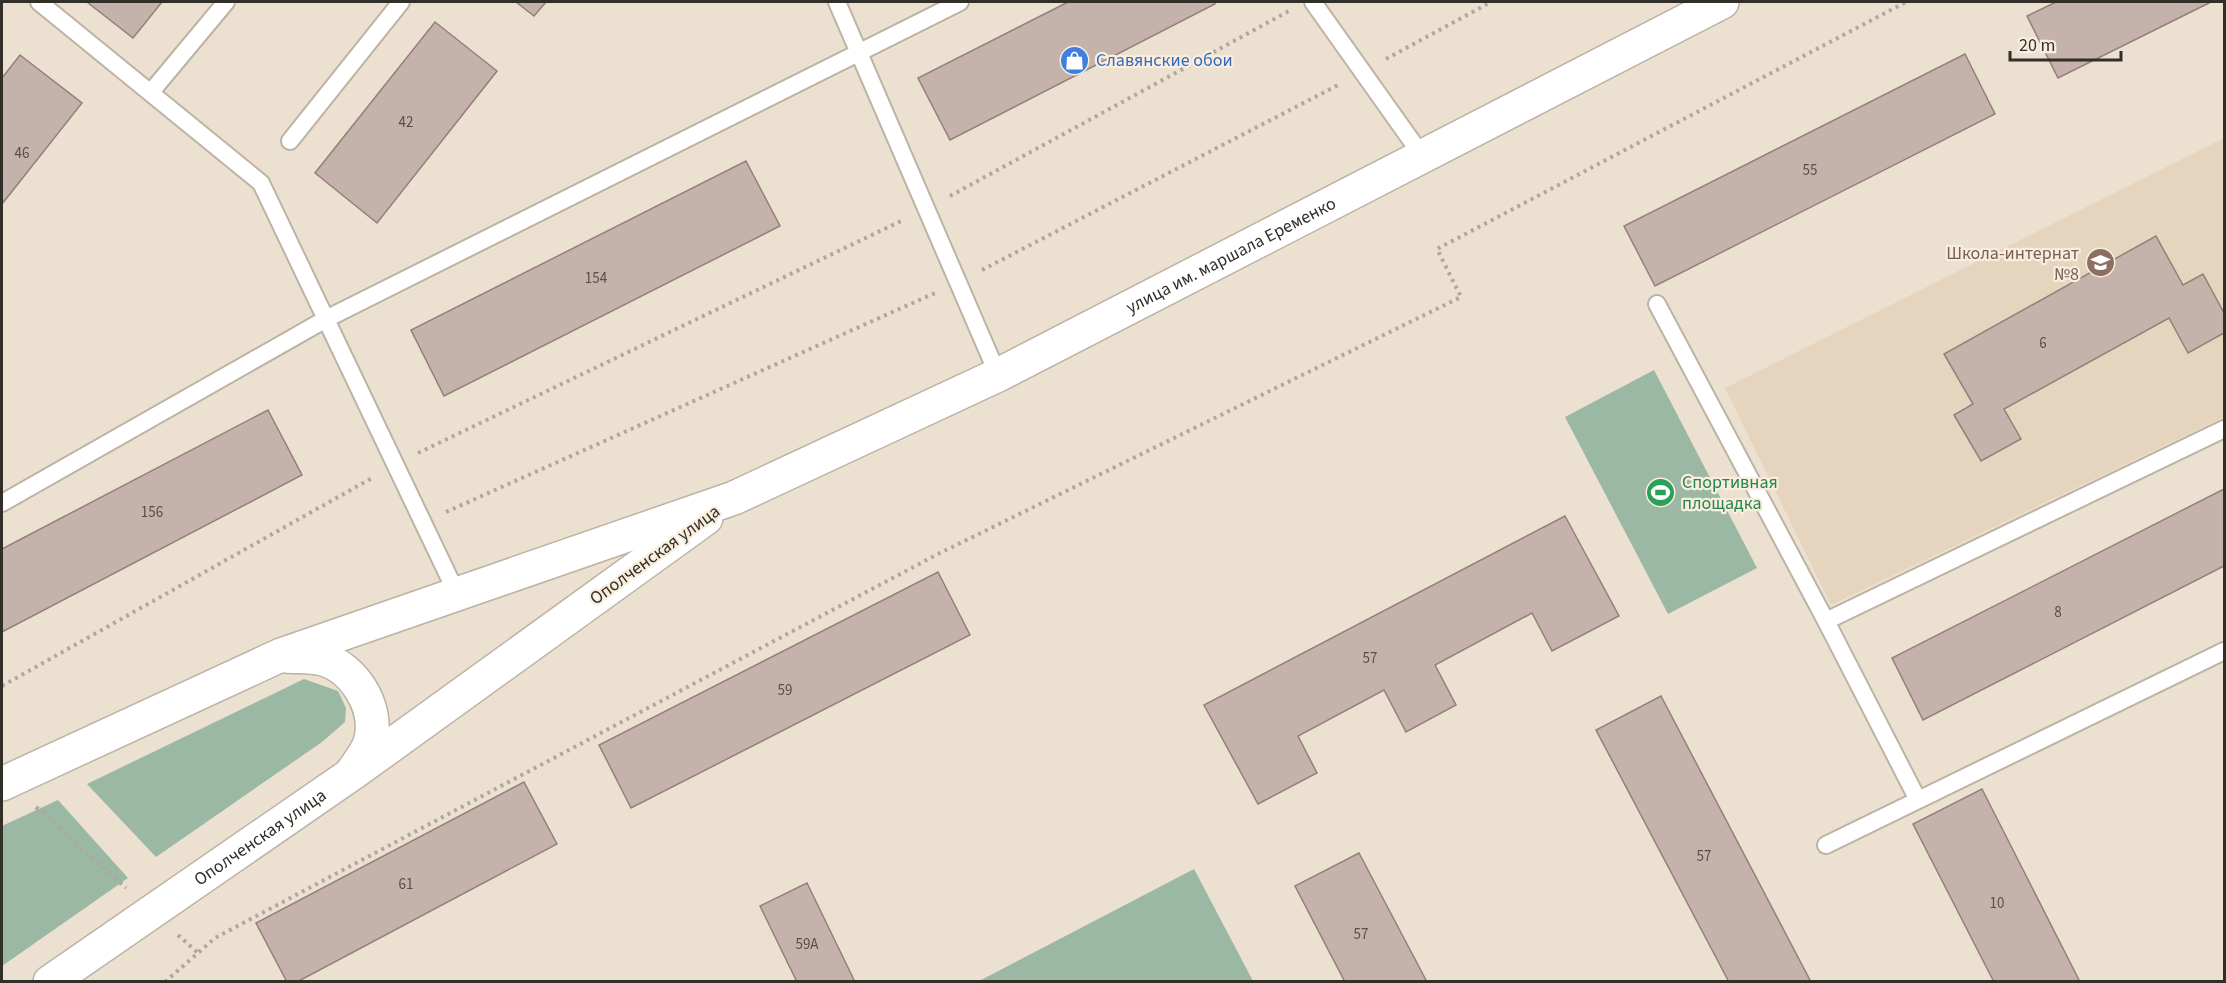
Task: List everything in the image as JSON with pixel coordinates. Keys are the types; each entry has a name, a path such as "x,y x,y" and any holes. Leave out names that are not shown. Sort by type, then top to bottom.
{"highway":[{"name":"улица им. маршала Еременко","path":"734,498 998,375 1722,2"},
{"name":"Ополченская улица","path":"4,783 281,655 734,498"},
{"name":"Ополченская улица","path":"50,981 352,773 734,498"},
{"path":"281,655 322,658 345,669 356,681 372,717 371,740 352,773"}],"lane":[{"path":"39,2 261,183 457,594"},
{"path":"151,92 226,2"},
{"path":"290,141 401,2"},
{"path":"837,2 998,375"},
{"path":"2,503 326,319 960,2"},
{"path":"1313,2 1423,157"},
{"path":"1657,304 1826,621 1918,800"},
{"path":"1826,621 2224,429"},
{"path":"1826,845 2224,651"}],"path":[{"path":"165,981 215,938 936,555 1461,297 1437,249 1906,2"},
{"path":"2,686 395,464 927,209 1296,7"},
{"path":"4,783 198,953"}],"shaded area":[{"name":"Школа-интернат №8","path":"2224,138 2224,417 1831,605 1725,388"}],"green space":[{"name":"Спортивная площадка","path":"1654,370 1757,568 1668,614 1565,417"},
{"path":"304,679 338,691 346,708 345,722 322,742 156,857 87,784"},
{"path":"58,800 128,878 2,966 2,826"},
{"path":"1194,869 1253,981 981,980"}],"building":[{"path":"87,2 162,2 133,38"},
{"path":"516,2 546,2 534,16"},
{"path":"1068,2 1214,2 1215,4 950,140 918,78"},
{"path":"2056,2 2211,2 2058,78 2027,16"},
{"path":"435,22 497,71 377,223 315,173"},
{"path":"1965,54 1995,114 1655,286 1624,226"},
{"path":"20,55 82,103 2,204 2,78"},
{"path":"746,161 780,226 444,396 411,330"},
{"path":"2156,236 2183,285 2203,274 2224,313 2224,333 2188,353 2169,318 2004,409 2021,439 1981,461 1954,415 1973,404 1944,354"},
{"path":"268,410 302,475 2,632 2,549"},
{"path":"2224,489 2224,566 1923,720 1892,658"},
{"path":"1565,516 1619,616 1552,651 1532,613 1435,665 1456,705 1406,732 1384,690 1298,736 1317,773 1258,804 1204,705"},
{"path":"938,572 970,635 631,808 599,745"},
{"path":"1661,696 1811,982 1729,982 1596,730"},
{"path":"524,782 557,844 297,982 287,982 256,923"},
{"path":"1982,789 2080,982 1994,982 1913,824"},
{"path":"1359,853 1427,982 1345,982 1295,886"},
{"path":"807,883 855,982 797,982 760,906"}],"place":[{"name":"Славянские обои","path":"1075,60"},
{"name":"Школа-интернат №8","path":"2100,263"},
{"name":"Спортивная площадка","path":"1661,492"}]}
